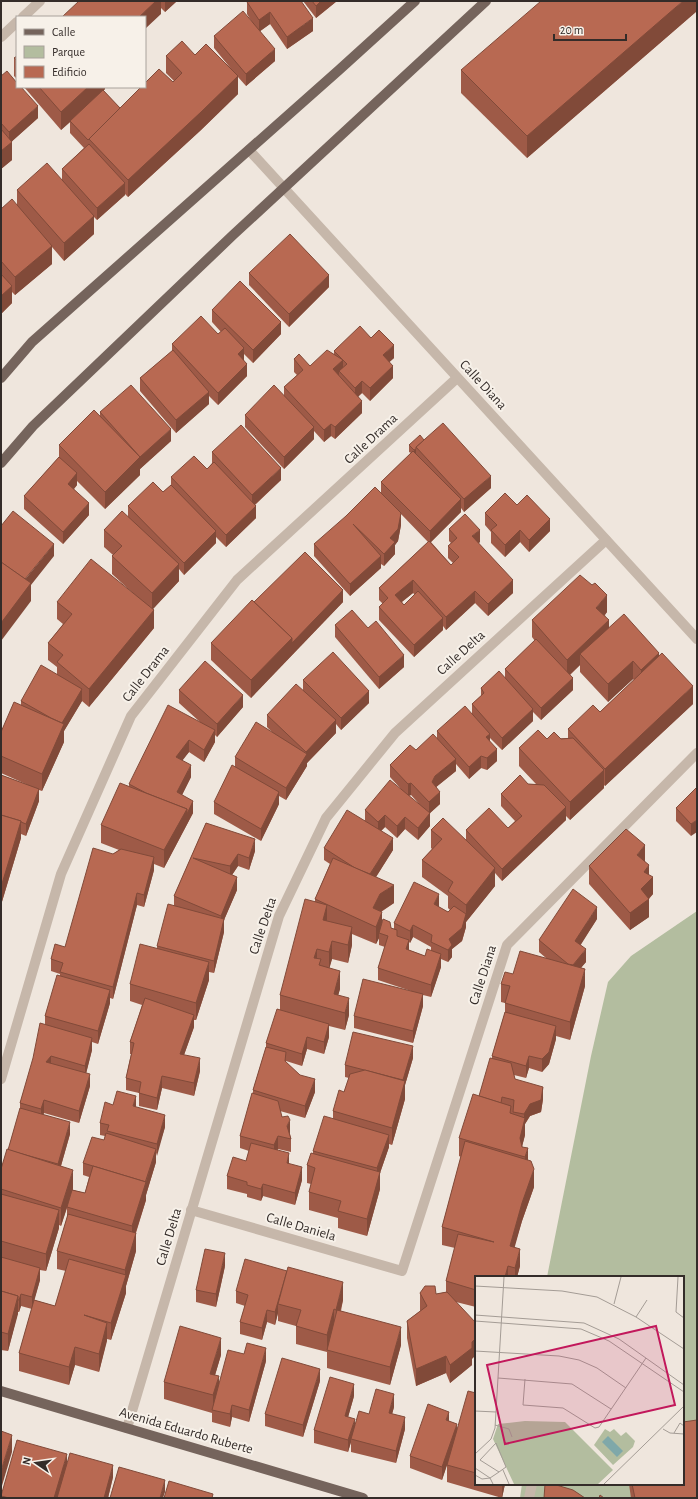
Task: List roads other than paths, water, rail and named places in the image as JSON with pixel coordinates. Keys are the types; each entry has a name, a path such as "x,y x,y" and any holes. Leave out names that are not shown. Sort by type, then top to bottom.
{"main road":[{"path":"1,378 32,342 340,70 415,1"},
{"path":"1,464 33,426 284,188 486,1"},
{"name":"Avenida Eduardo Ruberte","path":"1,1391 363,1498"}],"street":[{"path":"24,16 40,1"},
{"path":"1,37 16,23"},
{"name":"Calle Diana","path":"249,150 697,639"},
{"name":"Calle Drama","path":"1,1079 62,874 131,716 238,580 457,378"},
{"name":"Calle Delta","path":"127,1428 279,916 326,818 395,732 606,540"},
{"name":"Calle Diana","path":"402,1271 507,945 697,753"},
{"name":"Calle Daniela","path":"192,1210 402,1271"},
{"path":"529,1498 532,1485"}]}
